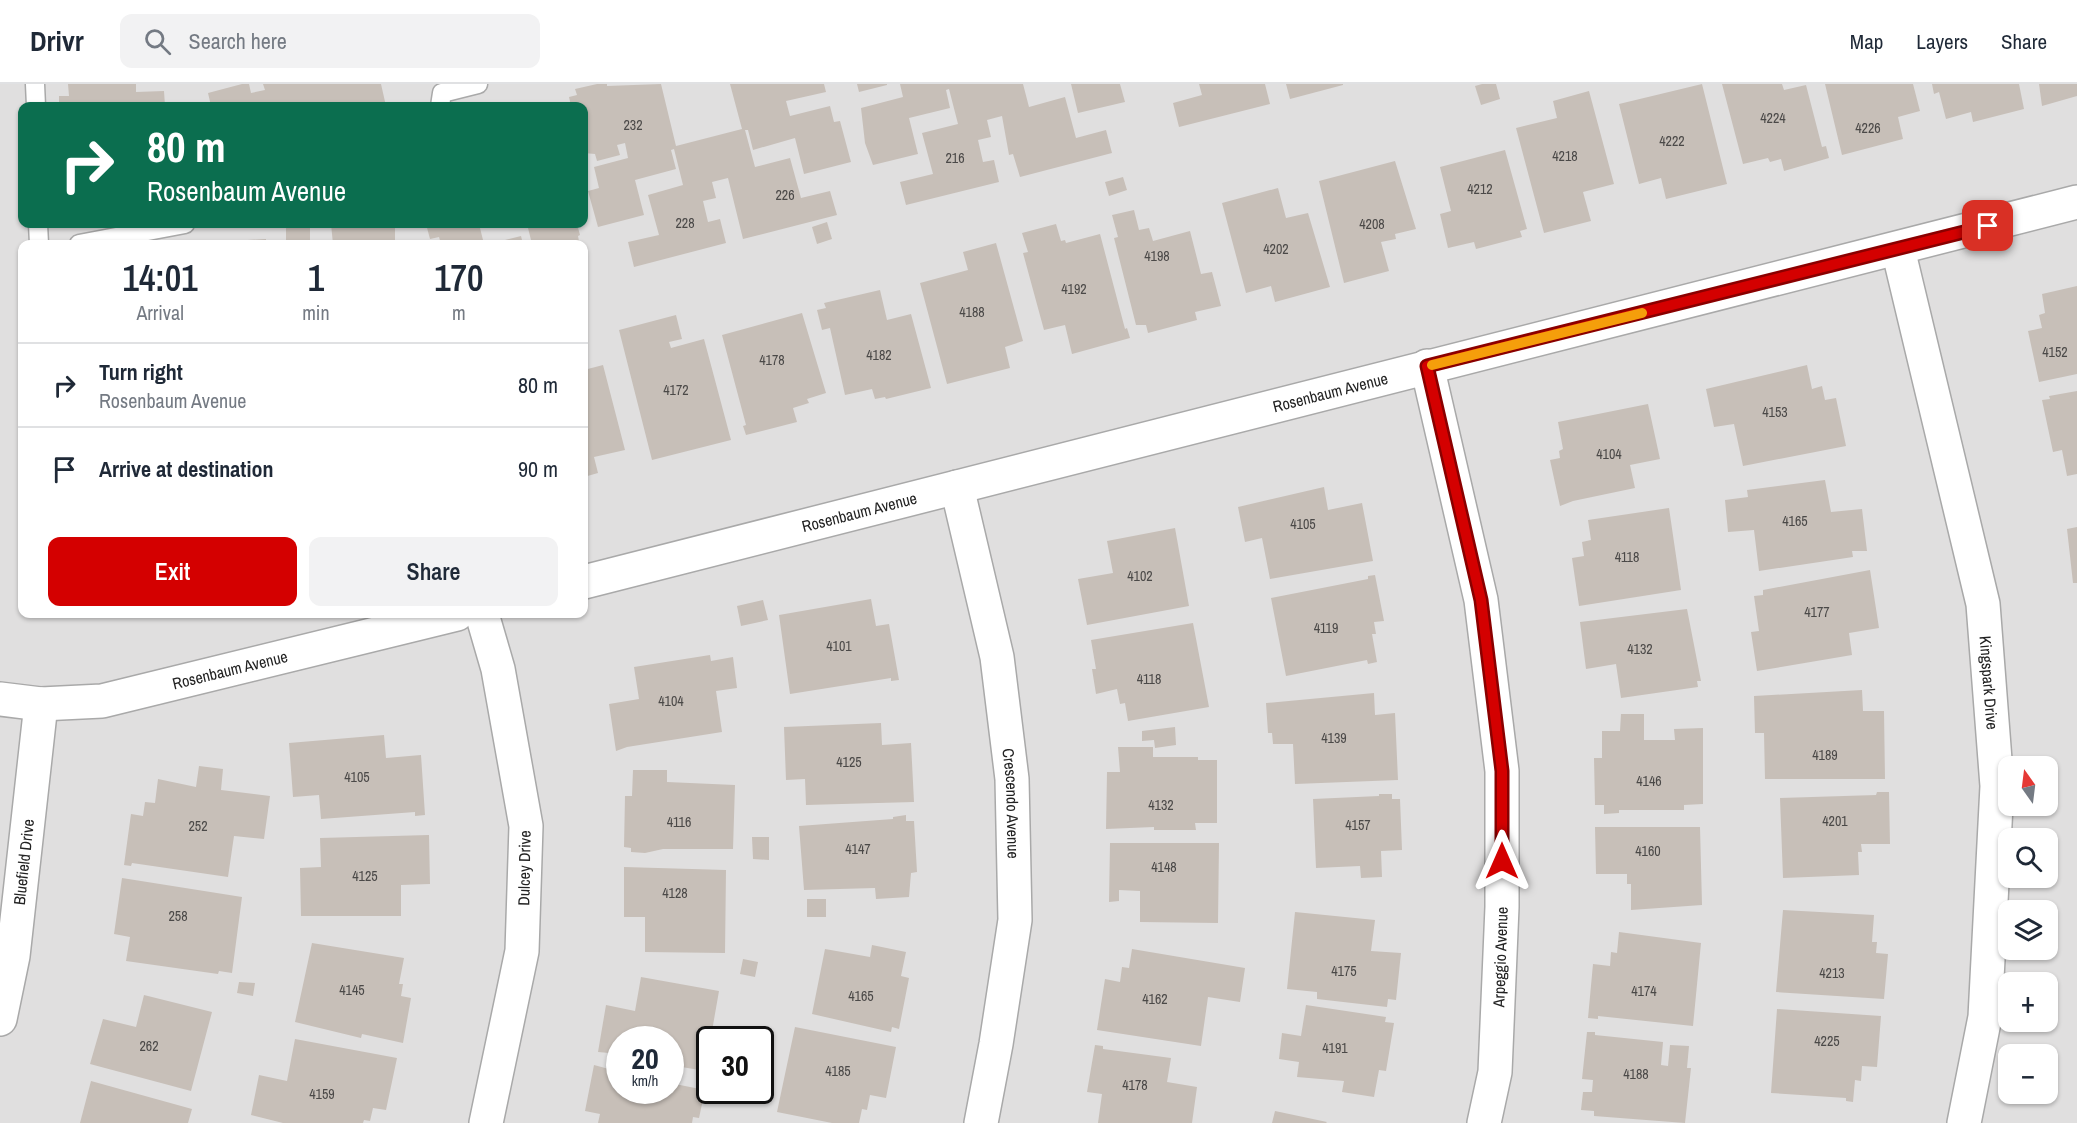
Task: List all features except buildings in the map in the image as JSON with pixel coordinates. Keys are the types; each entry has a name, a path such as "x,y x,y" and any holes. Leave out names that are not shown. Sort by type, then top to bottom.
{"street":[{"name":"Rosenbaum Avenue","path":"588,581 2077,202"},
{"name":"Kingspark Drive","path":"1898,249 1983,604 1996,775 1985,1017 1964,1123"},
{"name":"Arpeggio Avenue","path":"1427,366 1481,600 1502,771 1502,907 1495,1072 1484,1123"},
{"name":"Crescendo Avenue","path":"957,487 997,657 1012,779 1015,920 981,1123"},
{"name":"Rosenbaum Avenue","path":"0,699 42,704 102,701 442,618"},
{"name":"Dulcey Drive","path":"484,618 498,669 526,826 522,951 486,1123"},
{"name":"Bluefield Drive","path":"0,1019 13,956 42,704"}],"lane":[{"path":"35,84 36,102"},
{"path":"441,102 442,93 478,84"},
{"path":"100,240 164,228"}],"shaded area":[{"path":"0,84 2077,84 2077,1123 0,1123"}],"slow traffic":[{"path":"1432,365 1642,313"}],"route":[{"path":"1502,861 1502,771 1481,600 1427,366 1988,226"}]}
